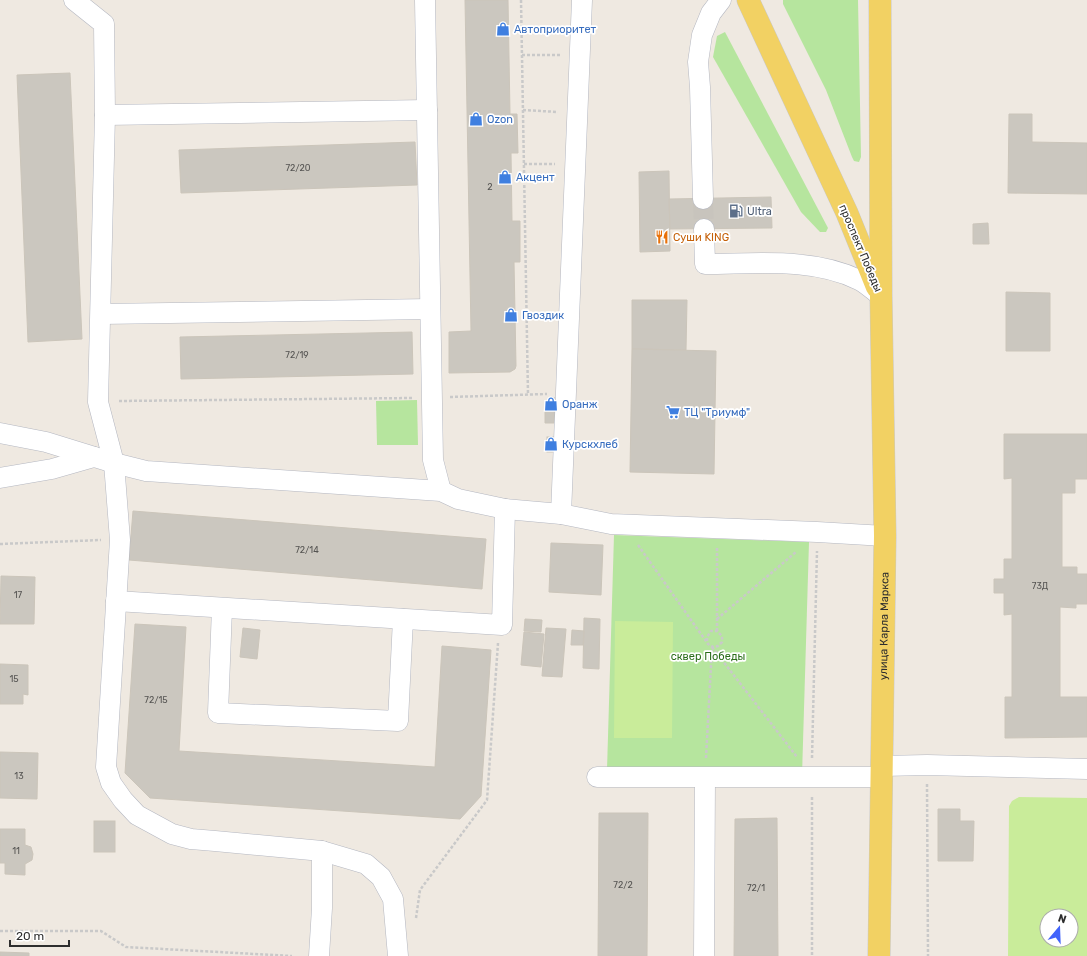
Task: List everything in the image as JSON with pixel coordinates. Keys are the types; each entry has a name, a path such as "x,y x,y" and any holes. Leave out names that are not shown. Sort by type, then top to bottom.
{"main road":[{"name":"проспект Победы","path":"748,0 847,213 881,296"},
{"name":"проспект Победы","path":"880,0 881,296"},
{"name":"улица Карла Маркса","path":"879,956 885,536 881,296"}],"street":[{"path":"74,0 104,24 105,115 98,402 114,463 120,540 106,767 111,783 123,800 138,815 172,834 191,839 215,842 322,851 366,864 381,878 393,899 398,956"},
{"path":"425,0 433,460 441,491"},
{"path":"561,514 582,0"},
{"path":"704,199 698,62 702,35 711,13 721,0"},
{"path":"105,115 427,110"},
{"path":"704,229 705,264 795,264 818,266 836,271 860,281 881,296"},
{"path":"101,314 430,309"},
{"path":"0,433 46,442 114,463 146,471 441,491 458,499 505,509 561,514 611,524 885,536"},
{"path":"0,478 52,468 94,457"},
{"path":"116,601 502,625 505,509"},
{"path":"222,608 218,713 398,721 403,619"},
{"path":"597,777 808,778 882,772 927,765 1087,769"},
{"path":"704,956 705,778"},
{"path":"319,956 322,908 322,851"}],"path":[{"path":"521,0 528,395"},
{"path":"522,55 580,54"},
{"path":"523,110 577,113"},
{"path":"524,164 575,164"},
{"path":"98,402 431,398 566,394"},
{"path":"623,524 707,642 712,646 812,777"},
{"path":"716,631 717,528"},
{"path":"717,619 817,533"},
{"path":"812,956 812,777 817,533"},
{"path":"0,544 120,540"},
{"path":"416,920 420,890 487,800 496,650 502,625"},
{"path":"707,642 708,634 712,631 716,631"},
{"path":"712,646 718,646 722,642 722,636 716,631"},
{"path":"705,778 712,646"},
{"path":"927,765 928,956"},
{"path":"0,931 102,931 126,947 292,956"}],"green space":[{"path":"783,0 858,0 861,157 859,162 854,161 852,157 826,90 783,4"},
{"path":"725,32 828,228 826,232 820,232 801,212 713,57 717,36"},
{"path":"417,400 418,445 377,445 376,401"},
{"name":"сквер Победы","path":"614,535 809,542 802,776 607,770"},
{"path":"615,621 673,622 672,738 614,738"},
{"path":"1019,797 1087,798 1087,956 1008,956 1009,806 1012,801"}],"building":[{"path":"465,0 508,0 510,114 517,114 518,153 511,153 512,221 520,221 520,262 514,262 516,366 515,369 510,372 449,373 449,332 471,331"},
{"path":"70,73 82,339 28,342 17,75"},
{"path":"1009,114 1032,114 1032,142 1087,143 1087,194 1008,193"},
{"path":"415,142 417,185 181,193 179,150"},
{"path":"669,171 670,251 640,252 639,172"},
{"path":"771,197 772,228 670,229 669,199"},
{"path":"988,223 989,244 973,244 973,224"},
{"path":"1006,292 1050,293 1050,351 1006,351"},
{"path":"632,300 687,300 686,350 632,349"},
{"path":"412,332 413,374 181,379 180,337"},
{"name":"ТЦ \"Триумф\"","path":"632,349 716,351 714,474 630,472"},
{"name":"Оранж","path":"551,397 555,398 554,423 545,423 545,410"},
{"path":"1004,434 1087,434 1087,479 1075,479 1075,493 1062,493 1062,567 1077,567 1077,574 1087,574 1087,604 1076,604 1076,608 1060,607 1060,697 1087,697 1087,737 1005,738 1005,697 1012,697 1012,614 1004,615 1004,593 994,593 994,579 1004,579 1004,559 1012,559 1012,478 1004,479"},
{"name":"Курскхлеб","path":"547,437 555,437 555,452 547,452"},
{"path":"133,511 486,539 482,589 129,560"},
{"path":"551,543 603,545 601,595 549,592"},
{"path":"1,576 35,577 34,624 0,624"},
{"path":"584,618 600,619 599,669 583,668"},
{"path":"525,619 542,620 541,632 524,631"},
{"path":"135,624 186,627 179,751 435,767 442,646 491,650 481,796 460,819 150,798 125,773"},
{"path":"243,628 260,630 257,659 240,657"},
{"path":"546,628 566,629 562,677 542,676"},
{"path":"572,630 584,631 583,645 571,645"},
{"path":"524,632 544,634 541,667 521,665"},
{"path":"0,664 28,665 28,695 23,694 23,704 0,704"},
{"path":"0,752 38,753 37,799 0,798"},
{"path":"938,809 960,809 960,821 974,821 973,861 938,861"},
{"path":"599,813 648,813 647,956 598,956"},
{"path":"777,818 778,956 734,956 735,819"},
{"path":"94,821 115,821 115,852 94,852"},
{"path":"0,829 25,829 25,845 31,847 33,854 32,860 25,864 25,875 5,874 5,863 0,863"},
{"path":"0,952 29,953 29,956 0,956"}],"tunnel":[{"path":"703,199 704,229"}],"place":[{"name":"Автоприоритет","path":"503,29"},
{"name":"Ozon","path":"476,119"},
{"name":"Акцент","path":"505,177"},
{"name":"Ultra","path":"736,211"},
{"name":"Суши KING","path":"662,237"},
{"name":"Гвоздик","path":"511,315"},
{"name":"Оранж","path":"551,404"},
{"name":"ТЦ \"Триумф\"","path":"673,412"},
{"name":"Курскхлеб","path":"551,444"}]}
